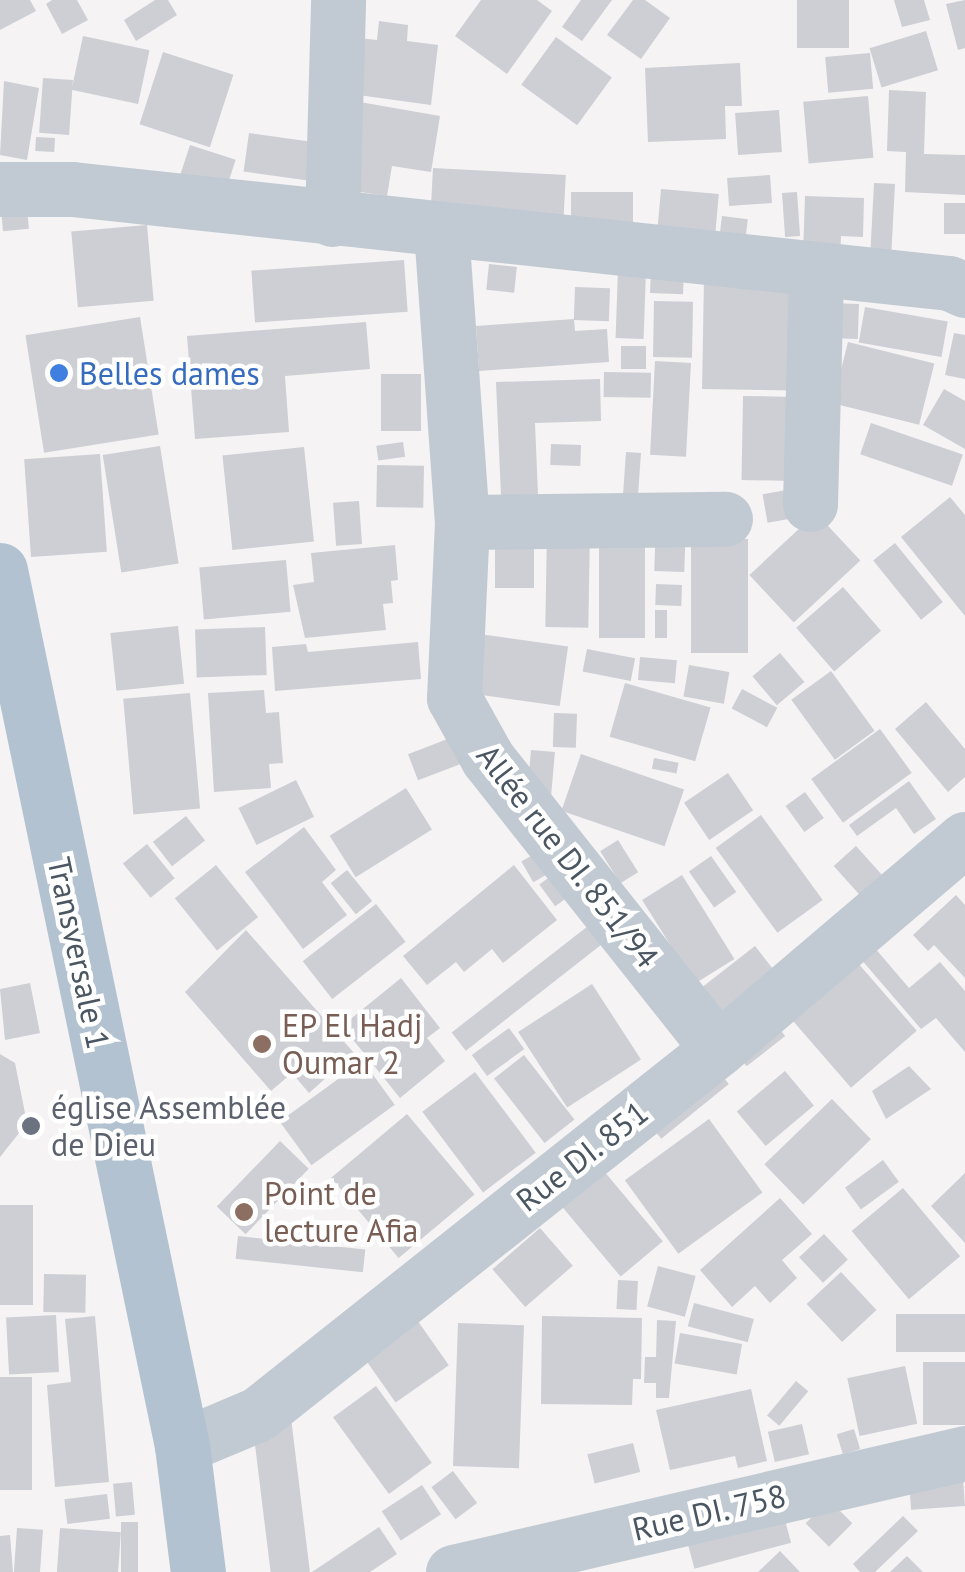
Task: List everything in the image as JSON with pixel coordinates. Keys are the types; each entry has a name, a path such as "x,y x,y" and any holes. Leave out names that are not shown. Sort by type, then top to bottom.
{"main road":[{"name":"Transversale 1","path":"0,570 182,1446 198,1572"}],"street":[{"path":"332,219 338,0"},
{"path":"0,189 72,189 965,290"},
{"name":"Allée rue DI. 851/94","path":"440,230 462,522 454,698 488,759 718,1049"},
{"path":"810,504 816,271"},
{"path":"462,522 725,519"},
{"name":"Rue DI. 851","path":"182,1446 258,1414 718,1049 965,840"},
{"name":"Rue DI. 758","path":"453,1572 965,1453"}],"building":[{"path":"0,0 30,0 36,11 0,30"},
{"path":"52,0 77,0 88,20 62,34 46,4"},
{"path":"155,0 168,0 177,15 136,41 124,20"},
{"path":"481,0 537,0 552,11 507,74 455,36"},
{"path":"581,0 612,0 582,41 562,27"},
{"path":"633,0 645,0 670,18 641,59 607,35"},
{"path":"797,0 849,0 849,48 797,48"},
{"path":"894,0 924,0 930,20 902,27"},
{"path":"965,0 965,48 958,50 946,4"},
{"path":"379,21 408,25 407,41 438,45 431,105 351,94 358,38 377,40"},
{"path":"926,31 938,70 882,87 870,48"},
{"path":"83,36 150,50 138,104 72,90"},
{"path":"556,37 612,78 577,125 521,85"},
{"path":"163,52 233,75 210,147 140,124"},
{"path":"870,53 873,89 828,93 825,57"},
{"path":"740,63 742,106 725,106 726,139 648,142 645,68"},
{"path":"43,78 73,80 69,135 39,133"},
{"path":"4,81 39,88 27,160 0,155"},
{"path":"889,90 926,92 924,154 965,155 965,195 905,192 906,152 887,151"},
{"path":"868,96 873,158 809,163 803,102"},
{"path":"354,101 440,116 431,172 392,166 387,196 340,189"},
{"path":"779,110 782,152 738,155 735,113"},
{"path":"249,133 318,143 313,181 244,172"},
{"path":"36,137 55,138 54,152 35,151"},
{"path":"190,145 236,160 225,192 179,177"},
{"path":"433,168 566,175 564,219 431,212"},
{"path":"770,175 772,203 729,206 727,178"},
{"path":"874,183 895,184 891,256 870,255"},
{"path":"661,189 719,194 714,246 656,241"},
{"path":"571,192 633,192 633,223 571,223"},
{"path":"797,192 800,236 785,237 782,193"},
{"path":"26,196 29,229 3,231 0,198"},
{"path":"805,196 864,198 863,237 841,236 840,257 803,255"},
{"path":"944,203 965,203 965,234 944,234"},
{"path":"722,216 748,219 743,257 717,254"},
{"path":"147,225 154,301 78,307 71,232"},
{"path":"404,260 408,312 255,323 251,271"},
{"path":"489,264 517,267 514,293 486,290"},
{"path":"651,266 684,267 683,294 650,293"},
{"path":"618,269 646,270 644,339 616,338"},
{"path":"704,278 794,280 792,391 702,389"},
{"path":"575,287 610,288 609,321 574,320"},
{"path":"654,301 693,302 692,358 653,357"},
{"path":"830,303 859,304 858,339 829,338"},
{"path":"865,307 948,322 941,357 859,342"},
{"path":"140,317 159,435 44,453 25,335"},
{"path":"574,319 575,331 607,329 609,362 479,371 476,326"},
{"path":"366,322 370,369 285,376 289,432 195,439 187,336"},
{"path":"954,333 965,335 965,379 945,375"},
{"path":"848,342 934,364 919,425 833,403"},
{"path":"621,346 646,346 646,369 621,369"},
{"path":"655,361 691,363 686,457 650,455"},
{"path":"604,372 651,373 651,398 604,397"},
{"path":"381,374 421,374 421,431 381,431"},
{"path":"600,379 601,421 535,423 538,495 501,496 496,382"},
{"path":"944,389 965,401 965,449 923,425"},
{"path":"743,396 795,397 794,481 742,480"},
{"path":"871,423 963,455 952,486 860,454"},
{"path":"403,442 405,457 378,461 376,446"},
{"path":"551,444 581,445 580,466 550,465"},
{"path":"160,446 179,564 121,573 103,455"},
{"path":"304,447 314,541 232,550 222,456"},
{"path":"626,452 641,453 638,496 623,495"},
{"path":"100,454 107,552 31,557 24,459"},
{"path":"377,465 424,466 423,508 376,507"},
{"path":"798,488 803,517 768,523 763,494"},
{"path":"950,497 965,515 965,616 901,537"},
{"path":"359,501 362,544 336,546 333,503"},
{"path":"816,513 860,561 794,623 749,575"},
{"path":"656,521 686,522 684,572 654,571"},
{"path":"547,530 590,531 588,628 545,627"},
{"path":"495,531 534,531 534,588 495,588"},
{"path":"599,532 645,532 645,638 599,638"},
{"path":"691,539 748,539 748,653 691,653"},
{"path":"895,543 943,602 921,620 873,561"},
{"path":"395,545 398,580 391,581 393,603 383,604 386,630 305,638 293,585 314,582 311,553"},
{"path":"286,560 291,612 204,619 199,568"},
{"path":"656,584 682,585 681,606 655,605"},
{"path":"843,587 881,631 834,671 796,628"},
{"path":"655,610 667,610 667,638 655,638"},
{"path":"178,626 184,684 116,691 110,633"},
{"path":"265,627 267,675 197,677 195,629"},
{"path":"472,633 568,646 560,706 464,692"},
{"path":"418,642 421,679 275,691 272,647 306,644 308,652"},
{"path":"587,649 635,658 631,681 583,672"},
{"path":"780,653 804,682 777,705 752,676"},
{"path":"640,657 677,660 675,683 638,680"},
{"path":"689,665 729,672 724,704 683,697"},
{"path":"831,671 874,731 835,760 791,700"},
{"path":"625,683 711,708 695,761 610,737"},
{"path":"742,689 777,708 767,727 732,708"},
{"path":"264,690 266,713 279,712 283,763 269,764 271,788 214,792 208,693"},
{"path":"190,693 200,809 133,814 123,699"},
{"path":"926,702 965,749 965,777 948,792 895,729"},
{"path":"554,713 577,714 576,748 553,747"},
{"path":"880,729 912,773 843,823 811,779"},
{"path":"450,738 460,764 418,780 408,754"},
{"path":"531,750 555,752 550,806 526,804"},
{"path":"581,754 684,789 665,846 561,811"},
{"path":"654,758 679,763 676,774 652,769"},
{"path":"728,773 753,810 709,840 684,803"},
{"path":"296,780 314,817 256,845 238,808"},
{"path":"909,781 936,819 914,834 896,808 857,836 849,825"},
{"path":"406,788 432,830 356,877 330,836"},
{"path":"805,792 824,818 804,832 786,806"},
{"path":"761,815 823,900 777,933 716,848"},
{"path":"186,816 205,840 172,866 153,842"},
{"path":"304,827 336,870 322,882 347,915 303,949 245,872"},
{"path":"618,840 638,872 620,883 600,851"},
{"path":"147,844 175,878 151,898 123,864"},
{"path":"856,846 887,880 864,900 834,866"},
{"path":"543,849 555,870 533,882 521,862"},
{"path":"711,856 736,892 714,908 689,871"},
{"path":"216,865 258,917 217,950 175,898"},
{"path":"514,865 557,920 503,963 492,949 464,972 456,962 427,985 403,956"},
{"path":"566,865 582,887 555,906 539,884"},
{"path":"347,870 372,901 356,914 331,883"},
{"path":"682,875 734,959 695,984 642,900"},
{"path":"956,895 965,905 965,978 934,945 928,951 913,935"},
{"path":"376,904 406,942 332,999 303,961"},
{"path":"588,926 602,944 466,1051 452,1033"},
{"path":"246,930 354,1053 309,1093 292,1073 271,1091 185,992"},
{"path":"755,946 775,972 711,1022 691,996"},
{"path":"874,947 909,988 940,962 965,991 965,1052 936,1018 921,1029 860,958"},
{"path":"857,962 917,1031 851,1088 791,1019"},
{"path":"401,978 440,1028 427,1038 445,1061 400,1098 342,1026"},
{"path":"30,983 40,1033 5,1040 0,989"},
{"path":"592,984 641,1059 567,1107 518,1032"},
{"path":"771,1018 785,1036 747,1066 732,1048"},
{"path":"509,1028 524,1049 487,1076 472,1055"},
{"path":"0,1054 15,1063 27,1123 0,1157"},
{"path":"524,1055 574,1120 545,1143 494,1078"},
{"path":"363,1061 395,1105 311,1165 280,1122"},
{"path":"909,1066 931,1089 886,1119 872,1091"},
{"path":"715,1067 729,1084 661,1139 647,1122"},
{"path":"785,1071 814,1105 766,1146 737,1111"},
{"path":"475,1072 536,1153 483,1192 422,1112"},
{"path":"832,1099 871,1139 803,1205 764,1164"},
{"path":"407,1114 474,1194 399,1258 331,1178"},
{"path":"709,1119 762,1193 678,1254 625,1180"},
{"path":"280,1141 309,1169 246,1234 217,1206"},
{"path":"883,1160 899,1182 861,1209 845,1188"},
{"path":"603,1170 663,1241 621,1277 561,1205"},
{"path":"965,1173 965,1243 931,1206"},
{"path":"903,1188 960,1256 909,1299 852,1231"},
{"path":"780,1198 812,1234 782,1260 797,1278 770,1303 755,1286 732,1307 700,1270"},
{"path":"0,1205 33,1205 33,1305 0,1305"},
{"path":"540,1228 573,1266 525,1307 492,1269"},
{"path":"824,1234 848,1260 823,1283 799,1257"},
{"path":"238,1236 365,1249 363,1272 236,1259"},
{"path":"658,1266 696,1276 685,1317 647,1307"},
{"path":"841,1272 876,1310 842,1342 807,1304"},
{"path":"44,1274 86,1275 85,1313 43,1312"},
{"path":"618,1280 638,1281 636,1310 616,1309"},
{"path":"694,1303 754,1319 748,1342 688,1326"},
{"path":"896,1314 965,1314 965,1352 896,1352"},
{"path":"56,1315 59,1372 9,1375 6,1318"},
{"path":"95,1316 109,1482 55,1487 47,1385 71,1382 65,1319"},
{"path":"542,1316 642,1318 641,1379 633,1379 632,1405 541,1404"},
{"path":"415,1317 449,1365 396,1403 362,1354"},
{"path":"657,1320 676,1321 669,1398 656,1398 656,1383 644,1383 645,1357 656,1357"},
{"path":"458,1323 524,1325 519,1468 453,1466"},
{"path":"680,1333 742,1344 737,1374 675,1364"},
{"path":"923,1362 965,1362 965,1425 923,1425"},
{"path":"905,1366 917,1424 860,1436 847,1378"},
{"path":"0,1377 32,1377 32,1490 0,1490"},
{"path":"796,1381 808,1391 779,1426 767,1415"},
{"path":"376,1386 432,1463 389,1494 333,1417"},
{"path":"751,1389 767,1461 738,1468 735,1456 670,1470 656,1410"},
{"path":"291,1418 310,1572 271,1572 252,1423"},
{"path":"802,1424 809,1454 775,1462 768,1432"},
{"path":"854,1429 860,1449 843,1454 837,1434"},
{"path":"633,1443 640,1472 595,1483 587,1454"},
{"path":"453,1471 477,1503 456,1519 431,1487"},
{"path":"963,1478 965,1506 911,1510 909,1482"},
{"path":"132,1482 135,1515 116,1517 113,1484"},
{"path":"422,1485 441,1514 401,1540 382,1511"},
{"path":"107,1494 110,1519 67,1524 64,1499"},
{"path":"829,1500 852,1523 829,1547 806,1523"},
{"path":"782,1509 791,1543 694,1569 685,1535"},
{"path":"903,1516 918,1531 875,1572 860,1572 853,1564"},
{"path":"121,1522 138,1522 138,1572 121,1572"},
{"path":"379,1527 397,1554 370,1572 312,1572"},
{"path":"17,1528 43,1530 40,1572 14,1572"},
{"path":"60,1528 121,1532 118,1572 57,1572"},
{"path":"10,1535 13,1572 0,1572 0,1536"},
{"path":"780,1551 800,1572 758,1572"},
{"path":"907,1556 923,1572 890,1572"}],"place":[{"name":"Belles dames","path":"59,373"},
{"name":"EP El Hadj Oumar 2","path":"262,1044"},
{"name":"église Assemblée de Dieu","path":"31,1126"},
{"name":"Point de lecture Afia","path":"244,1212"}]}
